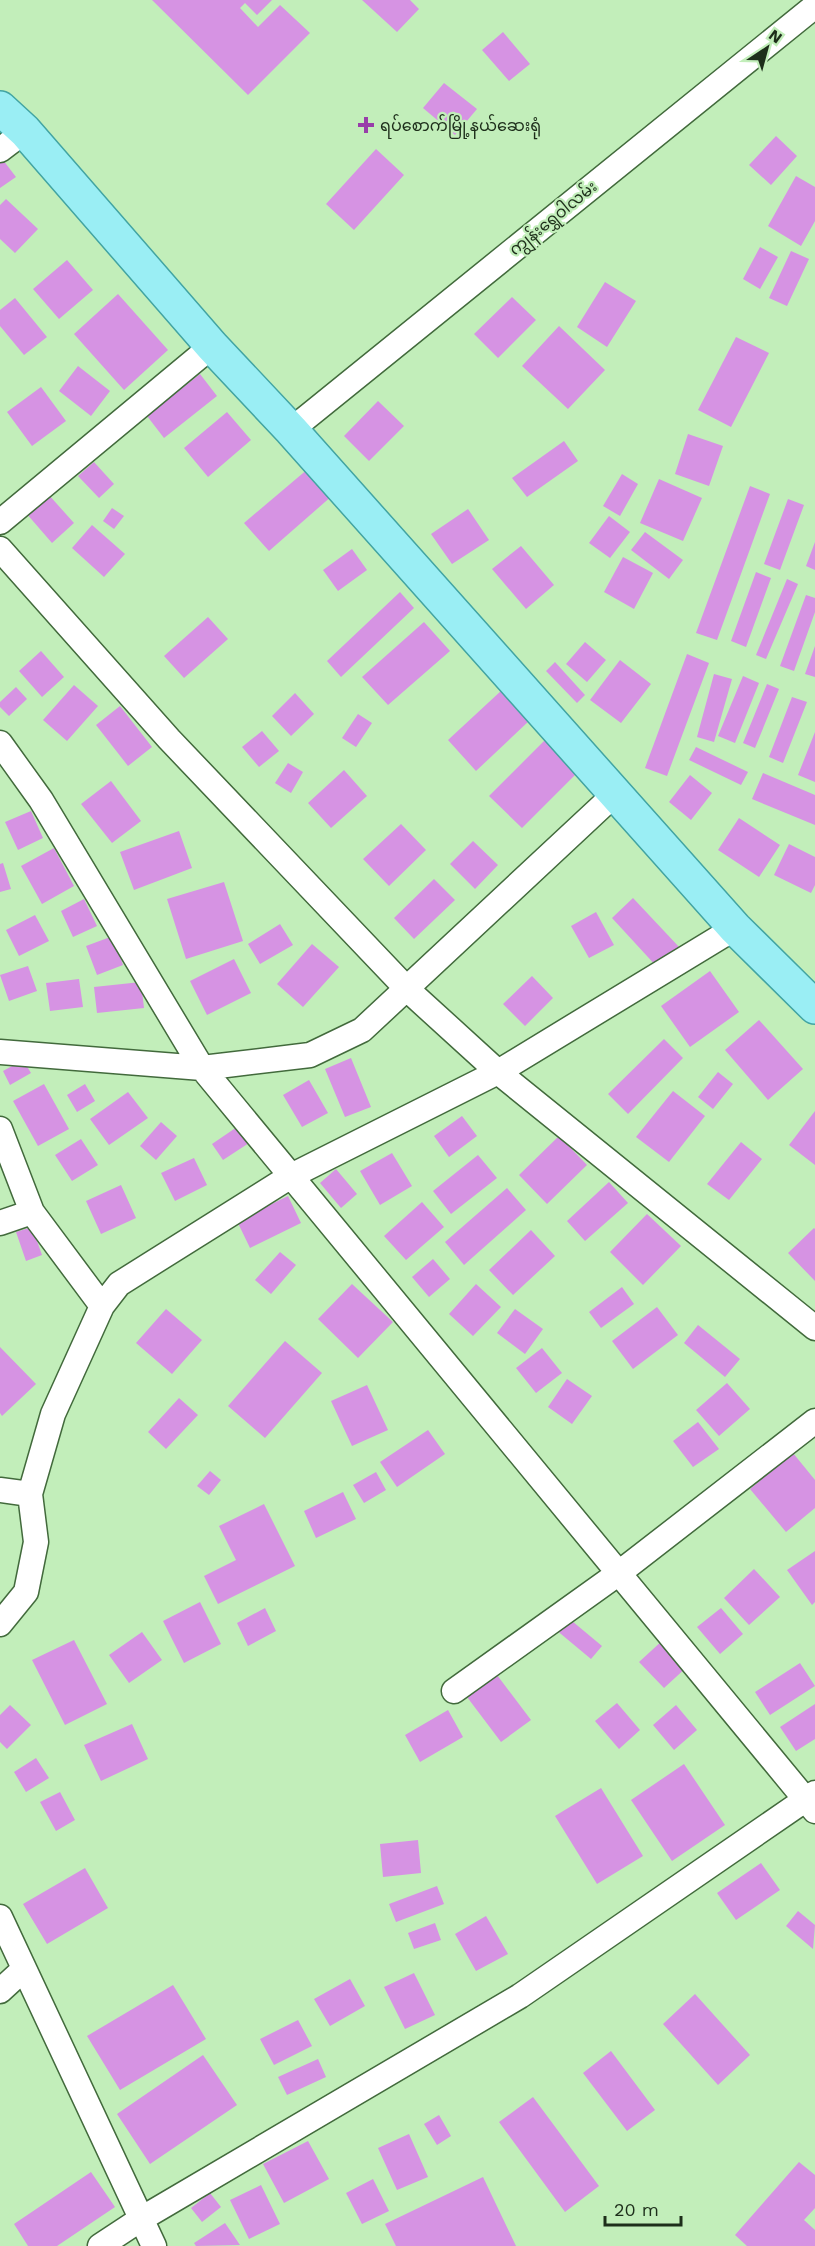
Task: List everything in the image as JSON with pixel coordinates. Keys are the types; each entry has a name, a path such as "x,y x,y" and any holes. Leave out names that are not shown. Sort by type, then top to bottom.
{"main road":[{"path":"0,108 12,140 291,430 735,928 815,1007"}],"street":[{"name":"ကျွန်းရွှေဝါလမ်း","path":"291,430 815,6"},
{"path":"0,522 212,346"},
{"path":"0,549 169,739 408,990 498,1072 815,1328"},
{"path":"0,742 41,800 202,1068 619,1573 812,1801 520,1996 141,2219 100,2246"},
{"path":"0,1052 202,1068 310,1055 362,1030 408,990 616,793"},
{"path":"0,1624 26,1592 36,1542 30,1494 54,1414 102,1306 119,1284 291,1176 498,1072 735,928"},
{"path":"0,1129 32,1212 102,1306"},
{"path":"0,1223 32,1212"},
{"path":"454,1691 619,1573 815,1421"},
{"path":"0,1490 30,1494"},
{"path":"0,1917 154,2246"},
{"path":"0,1991 24,1969"}],"building":[{"path":"152,0 272,0 257,15 245,3 240,8 258,27 280,5 310,33 248,95"},
{"path":"362,0 410,0 419,9 397,32"},
{"path":"503,32 530,64 509,81 482,50"},
{"path":"444,83 477,109 455,135 423,108"},
{"path":"776,136 797,156 771,185 749,165"},
{"path":"376,149 404,175 354,230 326,204"},
{"path":"3,160 16,177 0,188 0,162"},
{"path":"796,176 815,187 815,221 801,246 768,226"},
{"path":"6,199 38,229 15,253 0,239 0,205"},
{"path":"760,247 778,257 760,289 743,279"},
{"path":"791,251 809,259 787,306 769,298"},
{"path":"67,260 93,290 59,319 33,289"},
{"path":"605,282 636,301 607,347 577,327"},
{"path":"118,294 168,350 124,390 74,334"},
{"path":"512,297 536,320 498,358 474,334"},
{"path":"15,298 47,337 24,355 0,326 0,310"},
{"path":"559,326 605,370 568,409 522,366"},
{"path":"736,337 769,353 731,427 698,410"},
{"path":"78,366 110,391 91,416 59,391"},
{"path":"200,374 217,396 164,438 147,416"},
{"path":"41,387 66,421 32,446 7,412"},
{"path":"378,401 404,426 369,461 344,436"},
{"path":"227,412 251,440 208,477 184,448"},
{"path":"688,434 723,446 709,486 675,474"},
{"path":"564,441 578,461 527,497 512,478"},
{"path":"94,462 114,484 99,498 78,476"},
{"path":"309,468 333,495 269,551 244,523"},
{"path":"622,474 638,484 620,516 603,506"},
{"path":"659,479 702,498 683,541 640,523"},
{"path":"750,486 770,494 717,640 696,633"},
{"path":"48,494 74,523 52,543 26,513"},
{"path":"788,499 804,505 780,570 764,564"},
{"path":"112,508 124,516 114,529 103,521"},
{"path":"468,509 489,540 452,564 431,534"},
{"path":"609,516 630,532 610,558 589,543"},
{"path":"92,525 125,554 104,577 72,548"},
{"path":"645,532 683,560 669,579 631,550"},
{"path":"815,542 815,570 806,566"},
{"path":"521,546 554,585 526,609 492,569"},
{"path":"352,549 367,570 338,591 323,570"},
{"path":"623,557 653,573 634,609 604,592"},
{"path":"756,572 771,578 746,647 731,641"},
{"path":"787,579 798,584 766,659 756,655"},
{"path":"400,592 414,608 341,677 327,661"},
{"path":"806,595 815,598 815,612 794,671 780,666"},
{"path":"208,617 228,639 184,678 164,656"},
{"path":"424,622 450,651 388,705 362,677"},
{"path":"585,642 606,660 587,682 566,664"},
{"path":"815,646 815,677 805,674"},
{"path":"41,651 64,677 42,697 19,671"},
{"path":"687,654 709,663 667,776 645,768"},
{"path":"620,660 651,684 621,723 590,700"},
{"path":"555,662 585,695 577,703 546,671"},
{"path":"714,674 732,679 714,742 697,737"},
{"path":"743,676 759,683 735,743 718,736"},
{"path":"767,684 779,689 755,748 743,743"},
{"path":"74,685 98,706 67,741 43,720"},
{"path":"16,687 27,699 9,716 0,707 0,702"},
{"path":"502,690 530,720 476,771 448,740"},
{"path":"295,693 314,714 291,736 272,716"},
{"path":"792,697 807,702 783,763 769,757"},
{"path":"120,706 152,747 128,766 96,725"},
{"path":"358,714 372,723 356,747 342,738"},
{"path":"262,731 279,751 259,767 242,747"},
{"path":"815,732 815,782 798,775"},
{"path":"550,735 582,768 522,828 489,796"},
{"path":"696,747 748,772 741,785 689,760"},
{"path":"288,763 303,772 291,793 275,783"},
{"path":"344,770 367,796 331,828 308,803"},
{"path":"763,773 815,795 815,825 752,799"},
{"path":"690,775 712,793 691,820 669,802"},
{"path":"111,781 141,821 112,843 81,804"},
{"path":"31,811 43,838 18,850 5,822"},
{"path":"739,818 780,845 759,877 718,850"},
{"path":"401,824 426,850 389,886 363,859"},
{"path":"179,831 192,868 134,890 120,852"},
{"path":"473,841 498,865 475,889 450,864"},
{"path":"789,844 815,857 815,885 811,893 774,875"},
{"path":"54,848 74,886 42,904 21,866"},
{"path":"3,863 11,889 0,892 0,864"},
{"path":"434,879 455,900 414,939 394,918"},
{"path":"224,882 243,941 186,959 167,899"},
{"path":"633,898 680,948 658,968 612,918"},
{"path":"84,899 97,926 73,937 61,911"},
{"path":"596,912 614,945 589,958 571,926"},
{"path":"35,915 49,941 19,956 6,930"},
{"path":"280,924 293,945 260,964 248,944"},
{"path":"113,936 123,965 97,975 86,946"},
{"path":"312,944 339,967 303,1007 277,984"},
{"path":"234,959 251,993 207,1015 190,981"},
{"path":"28,966 37,991 9,1001 0,975"},
{"path":"710,971 739,1012 690,1047 661,1006"},
{"path":"532,976 553,998 525,1026 503,1004"},
{"path":"79,979 83,1007 50,1011 46,983"},
{"path":"141,982 144,1008 97,1013 94,987"},
{"path":"759,1020 803,1069 768,1100 725,1050"},
{"path":"664,1039 683,1058 628,1114 608,1094"},
{"path":"351,1058 371,1107 345,1117 325,1069"},
{"path":"23,1060 31,1073 10,1085 3,1071"},
{"path":"718,1072 733,1084 713,1109 698,1097"},
{"path":"309,1080 328,1113 302,1127 283,1095"},
{"path":"44,1084 69,1129 38,1146 13,1101"},
{"path":"85,1084 95,1101 77,1112 67,1095"},
{"path":"673,1091 705,1116 669,1162 636,1137"},
{"path":"128,1092 148,1118 109,1145 90,1119"},
{"path":"815,1111 815,1165 789,1145"},
{"path":"462,1116 477,1136 449,1157 434,1136"},
{"path":"161,1122 177,1136 156,1160 140,1146"},
{"path":"237,1127 249,1143 223,1160 212,1144"},
{"path":"559,1136 587,1165 547,1204 519,1175"},
{"path":"81,1139 98,1165 72,1181 55,1155"},
{"path":"741,1142 762,1159 729,1200 707,1184"},
{"path":"392,1153 412,1186 380,1205 360,1171"},
{"path":"478,1155 497,1178 451,1214 433,1191"},
{"path":"194,1158 207,1185 175,1201 161,1173"},
{"path":"336,1169 357,1194 341,1208 320,1183"},
{"path":"609,1182 628,1203 585,1241 567,1221"},
{"path":"121,1185 136,1218 101,1234 86,1201"},
{"path":"507,1188 526,1210 464,1265 445,1242"},
{"path":"288,1196 301,1223 250,1248 237,1221"},
{"path":"422,1202 444,1227 406,1260 384,1236"},
{"path":"647,1214 681,1246 643,1285 610,1252"},
{"path":"32,1227 42,1255 26,1261 16,1232"},
{"path":"815,1229 815,1281 788,1253"},
{"path":"531,1230 555,1256 513,1295 489,1270"},
{"path":"280,1252 296,1265 271,1294 255,1280"},
{"path":"433,1259 450,1279 429,1297 412,1277"},
{"path":"352,1284 393,1322 358,1358 318,1319"},
{"path":"476,1284 501,1307 473,1336 449,1314"},
{"path":"622,1287 634,1304 601,1328 589,1312"},
{"path":"657,1307 678,1335 633,1369 612,1341"},
{"path":"166,1309 202,1340 172,1374 136,1343"},
{"path":"515,1309 543,1329 525,1354 497,1333"},
{"path":"698,1325 740,1359 725,1377 684,1343"},
{"path":"285,1341 322,1373 265,1438 228,1406"},
{"path":"0,1347 36,1384 2,1416 0,1413"},
{"path":"542,1348 562,1373 536,1393 516,1368"},
{"path":"567,1379 592,1396 572,1424 548,1407"},
{"path":"727,1383 750,1409 719,1436 696,1410"},
{"path":"367,1385 388,1430 352,1446 331,1401"},
{"path":"179,1398 198,1415 166,1449 148,1432"},
{"path":"698,1422 719,1449 693,1467 673,1441"},
{"path":"428,1430 445,1454 397,1487 380,1462"},
{"path":"793,1453 815,1480 815,1508 786,1532 750,1489"},
{"path":"210,1471 221,1480 209,1495 197,1486"},
{"path":"376,1472 386,1490 364,1503 353,1485"},
{"path":"343,1492 356,1519 316,1538 304,1511"},
{"path":"264,1504 295,1566 218,1604 204,1576 236,1560 219,1526"},
{"path":"815,1551 815,1602 812,1605 787,1570"},
{"path":"754,1569 780,1597 749,1625 724,1598"},
{"path":"200,1602 221,1644 184,1663 163,1621"},
{"path":"265,1608 276,1631 248,1646 237,1623"},
{"path":"721,1608 743,1634 720,1654 697,1627"},
{"path":"566,1616 602,1646 591,1659 555,1629"},
{"path":"142,1632 162,1660 129,1683 109,1655"},
{"path":"74,1640 107,1704 65,1725 32,1660"},
{"path":"663,1640 688,1666 664,1688 639,1662"},
{"path":"800,1663 815,1686 770,1715 755,1692"},
{"path":"497,1675 531,1720 501,1742 467,1697"},
{"path":"617,1703 640,1730 619,1749 595,1721"},
{"path":"815,1704 815,1739 796,1751 780,1727"},
{"path":"10,1705 31,1725 7,1749 0,1742 0,1715"},
{"path":"676,1705 697,1730 674,1750 653,1725"},
{"path":"448,1710 463,1737 420,1762 405,1735"},
{"path":"132,1724 148,1759 101,1781 84,1745"},
{"path":"36,1758 49,1778 26,1792 14,1772"},
{"path":"684,1764 725,1825 672,1861 631,1800"},
{"path":"601,1788 643,1856 597,1884 555,1816"},
{"path":"60,1792 75,1820 56,1831 40,1802"},
{"path":"418,1840 421,1873 383,1877 380,1844"},
{"path":"761,1863 780,1890 736,1920 717,1893"},
{"path":"85,1868 108,1908 47,1944 23,1904"},
{"path":"437,1886 444,1904 396,1922 389,1904"},
{"path":"798,1911 815,1925 813,1949 786,1926"},
{"path":"486,1916 508,1954 476,1971 455,1934"},
{"path":"435,1923 441,1940 414,1949 408,1933"},
{"path":"414,1973 435,2015 405,2029 384,1987"},
{"path":"350,1979 365,2006 330,2026 314,1999"},
{"path":"173,1985 206,2039 120,2090 87,2036"},
{"path":"695,1994 750,2055 718,2085 663,2024"},
{"path":"298,2020 312,2046 274,2065 260,2039"},
{"path":"611,2051 655,2110 627,2131 583,2073"},
{"path":"203,2055 237,2105 150,2164 117,2114"},
{"path":"318,2059 326,2077 287,2095 278,2077"},
{"path":"533,2097 599,2186 565,2212 499,2122"},
{"path":"439,2115 451,2136 437,2145 424,2124"},
{"path":"409,2134 428,2177 397,2190 378,2148"},
{"path":"308,2141 329,2179 284,2203 263,2164"},
{"path":"799,2162 815,2175 815,2208 804,2220 815,2230 815,2246 747,2246 735,2235"},
{"path":"91,2172 115,2207 57,2246 28,2246 14,2224"},
{"path":"483,2177 516,2246 396,2246 385,2224"},
{"path":"373,2179 389,2211 362,2224 346,2193"},
{"path":"261,2185 280,2224 249,2239 230,2200"},
{"path":"210,2193 221,2207 202,2222 191,2208"},
{"path":"225,2223 240,2245 196,2246 194,2243"}],"place":[{"name":"ရပ်စောက်မြို့နယ်ဆေးရုံ","path":"366,125"}]}
